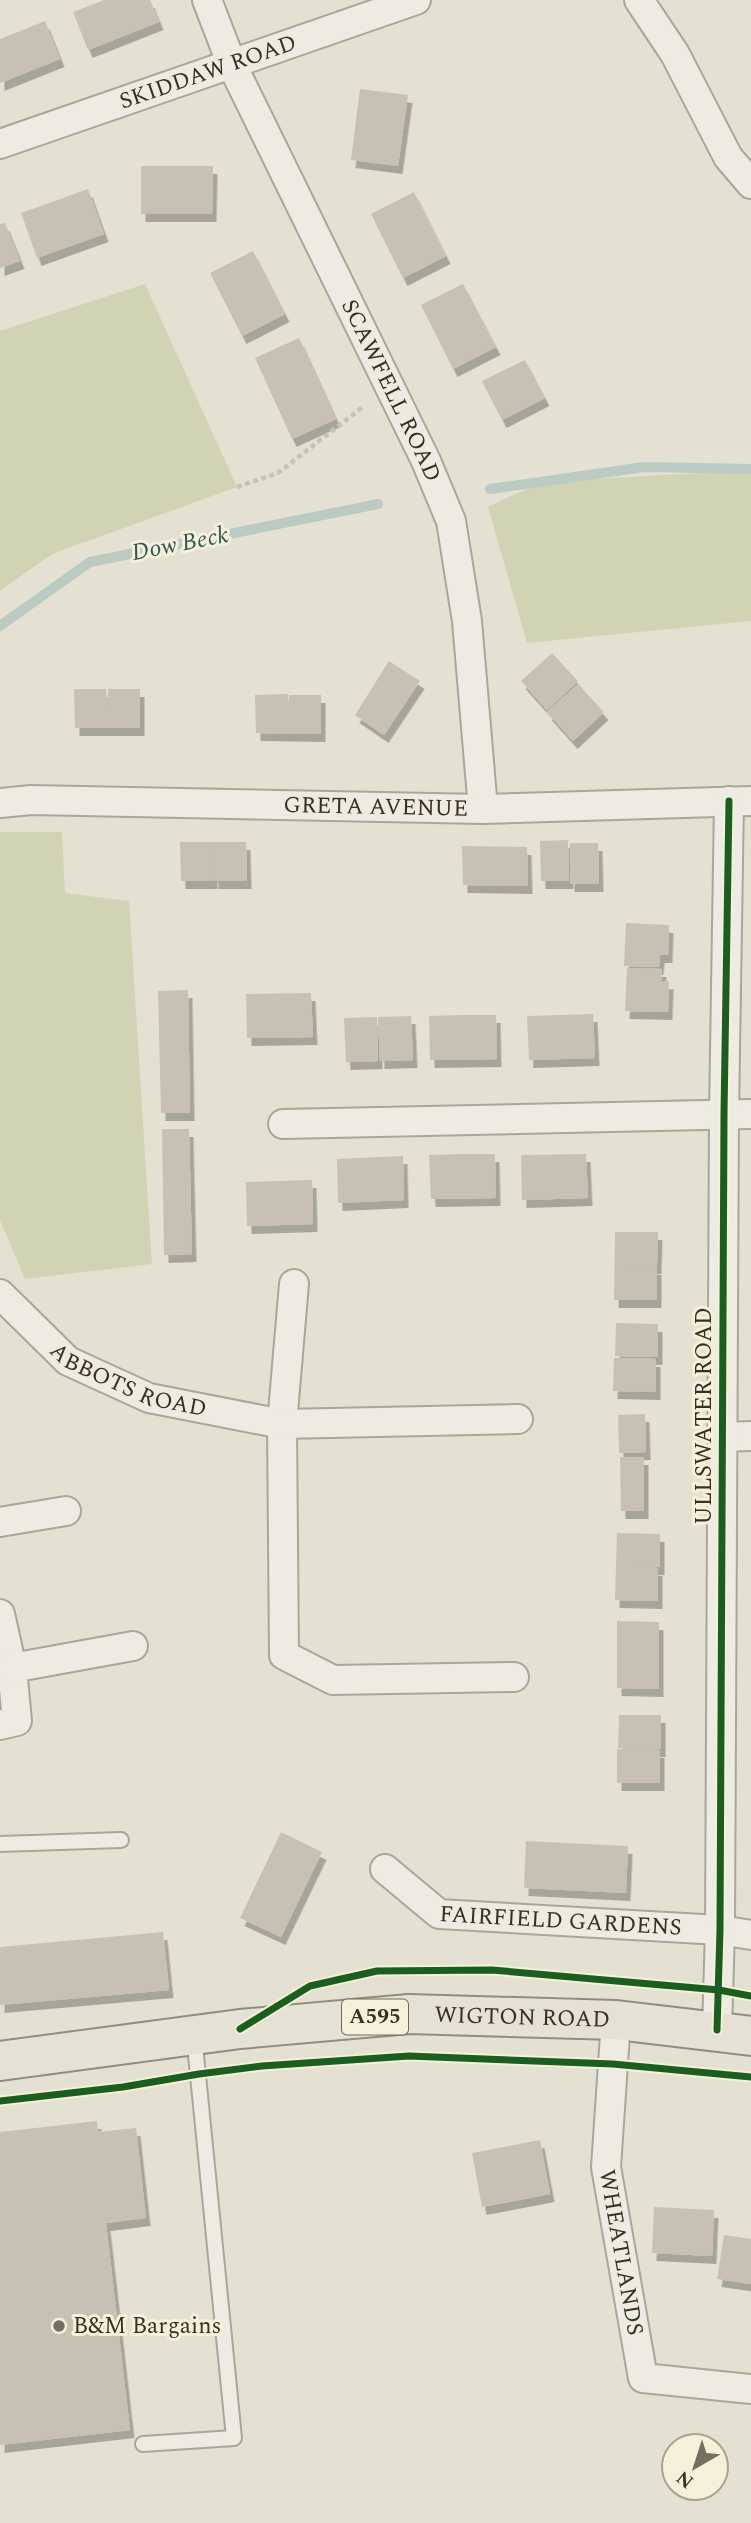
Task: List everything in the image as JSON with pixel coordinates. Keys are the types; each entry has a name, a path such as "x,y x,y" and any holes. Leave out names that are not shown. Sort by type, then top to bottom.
{"main road":[{"name":"WIGTON ROAD","path":"0,2061 240,2029 409,2014 616,2020 734,2033"}],"street":[{"name":"SCAWFELL ROAD","path":"207,0 232,65 426,461 451,521 467,621 483,809"},
{"name":"SKIDDAW ROAD","path":"0,144 416,0"},
{"path":"639,0 675,54 728,157 751,184"},
{"name":"GRETA AVENUE","path":"0,803 31,800 483,809 740,801"},
{"name":"ULLSWATER ROAD","path":"734,2033 720,1930 737,1437 740,801"},
{"path":"283,1124 737,1114"},
{"path":"294,1284 282,1424 284,1655 333,1680 514,1677"},
{"name":"ABBOTS ROAD","path":"0,1294 68,1361 149,1398 282,1424 518,1419"},
{"path":"0,1522 66,1511"},
{"path":"0,1614 12,1668 8,1723"},
{"path":"12,1668 133,1646"},
{"name":"FAIRFIELD GARDENS","path":"386,1869 439,1914 720,1930 751,1936"},
{"name":"WHEATLANDS","path":"616,2020 606,2167 643,2378 751,2389"}],"lane":[{"path":"0,1844 121,1840"},
{"path":"143,2444 234,2438 194,2035"}],"path":[{"path":"237,487 278,472 389,386"}],"green space":[{"path":"145,284 237,487 52,554 0,591 0,331"},
{"path":"751,470 751,621 527,643 488,507 541,482"},
{"path":"0,832 62,832 65,893 129,901 152,1264 25,1279 0,1220"}],"building":[{"path":"104,0 150,0 159,22 88,50 73,12"},
{"path":"45,21 60,59 0,83 0,39"},
{"path":"360,89 408,95 398,166 351,160"},
{"path":"141,166 213,166 212,214 141,214"},
{"path":"88,189 104,234 37,258 21,213"},
{"path":"414,192 446,256 403,278 371,214"},
{"path":"5,223 20,261 0,268 0,224"},
{"path":"253,251 285,314 242,336 210,273"},
{"path":"463,284 496,347 453,369 421,305"},
{"path":"299,338 336,419 292,439 255,358"},
{"path":"525,360 545,398 502,420 482,381"},
{"path":"552,653 578,681 547,710 521,681"},
{"path":"389,661 420,681 384,735 355,715"},
{"path":"578,684 604,712 573,741 547,712"},
{"path":"74,689 106,689 107,720 108,689 140,689 140,728 75,728"},
{"path":"288,694 288,705 289,695 321,695 321,734 256,733 255,695"},
{"path":"568,840 569,881 541,881 540,841"},
{"path":"180,842 246,842 247,881 214,881 214,849 213,881 181,881"},
{"path":"570,843 598,843 599,884 570,884"},
{"path":"462,846 527,847 528,886 463,885"},
{"path":"626,923 669,925 668,955 660,955 659,967 624,966"},
{"path":"627,968 662,969 661,982 669,981 668,1012 625,1011"},
{"path":"188,990 190,1113 161,1113 158,991"},
{"path":"311,993 313,1037 247,1038 246,994"},
{"path":"593,1014 595,1058 529,1060 527,1016"},
{"path":"496,1015 497,1059 430,1060 429,1016"},
{"path":"411,1016 413,1060 380,1061 378,1017"},
{"path":"377,1017 378,1061 346,1062 344,1018"},
{"path":"162,1129 189,1129 192,1254 164,1255"},
{"path":"495,1154 496,1198 431,1199 429,1155"},
{"path":"586,1154 588,1198 522,1200 521,1155"},
{"path":"403,1156 404,1200 338,1203 337,1159"},
{"path":"312,1180 313,1224 247,1226 246,1182"},
{"path":"615,1232 658,1232 657,1266 620,1265 657,1267 657,1300 614,1300"},
{"path":"616,1323 658,1324 658,1357 615,1356"},
{"path":"614,1358 656,1359 656,1392 613,1391"},
{"path":"645,1414 646,1452 619,1453 618,1415"},
{"path":"620,1457 644,1457 644,1511 621,1511"},
{"path":"617,1533 660,1534 660,1567 637,1567 658,1568 658,1601 615,1600"},
{"path":"617,1621 659,1622 659,1689 617,1688"},
{"path":"619,1715 661,1715 661,1749 618,1748"},
{"path":"617,1749 660,1750 660,1783 617,1783"},
{"path":"281,1832 322,1852 281,1937 240,1918"},
{"path":"526,1841 628,1846 626,1893 524,1888"},
{"path":"163,1932 169,1990 0,2005 0,1947"},
{"name":"B&M Bargains","path":"97,2121 98,2132 136,2128 146,2218 106,2223 130,2430 0,2445 0,2132"},
{"path":"540,2140 550,2194 482,2207 472,2153"},
{"path":"654,2207 714,2210 712,2256 652,2253"},
{"path":"724,2235 751,2239 751,2284 717,2279"}],"waterway":[{"name":"Dow Beck","path":"490,489 644,467 751,469"},
{"name":"Dow Beck","path":"0,626 90,562 378,504"}],"cycle path":[{"path":"717,2030 729,801"},
{"path":"240,2029 310,1986 377,1971 492,1970 719,1990 751,1996"},
{"path":"0,2101 123,2087 262,2066 409,2056 613,2064 751,2077"}],"place":[{"name":"B&M Bargains","path":"59,2326"}]}
